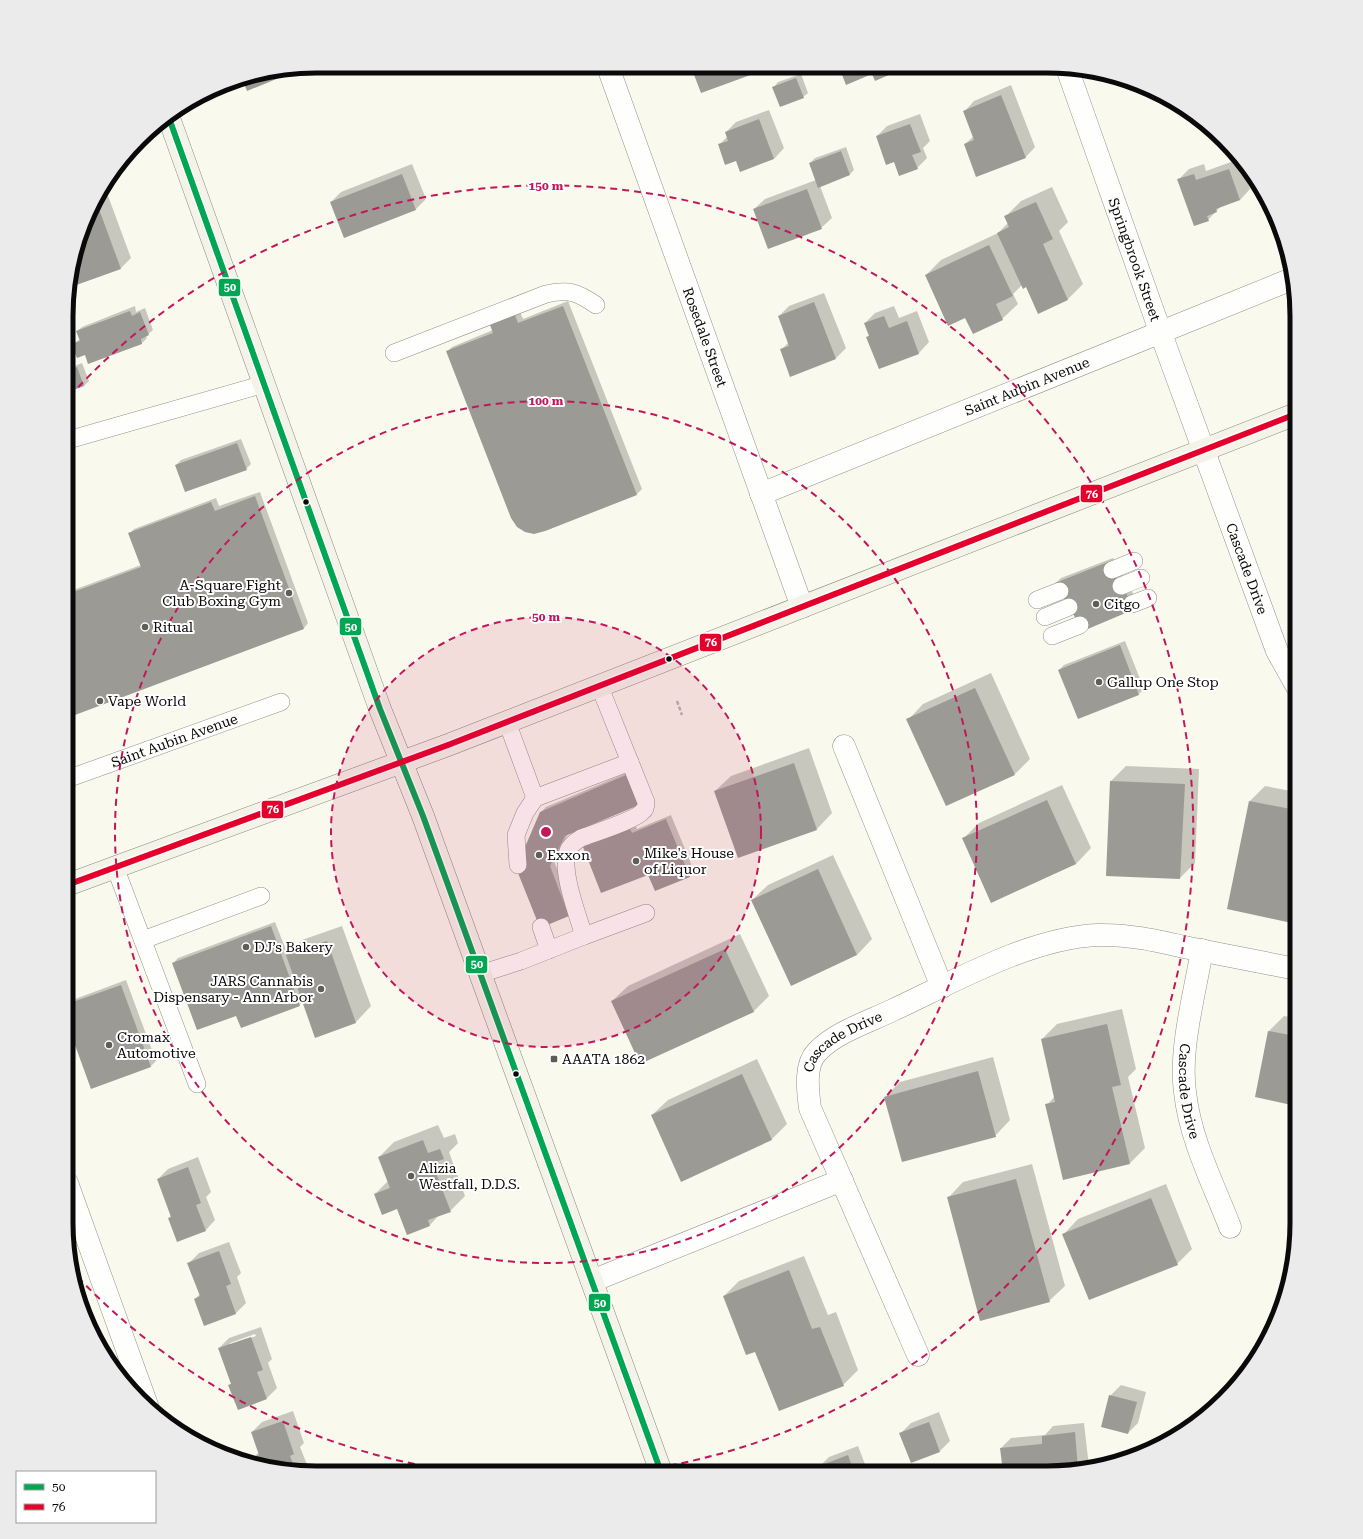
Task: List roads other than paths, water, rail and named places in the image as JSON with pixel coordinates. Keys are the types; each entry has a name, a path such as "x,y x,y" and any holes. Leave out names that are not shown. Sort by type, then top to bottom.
{"main road":[{"path":"170,121 380,709 401,761 480,974 659,1466"},
{"path":"73,882 507,722 1290,416"}],"street":[{"name":"Rosedale Street","path":"610,73 802,607"},
{"name":"Springbrook Street","path":"1069,74 1160,331 1204,450"},
{"name":"Saint Aubin Avenue","path":"761,494 1287,280"},
{"name":"Cascade Drive","path":"1204,450 1277,650 1290,674"},
{"path":"844,746 942,987"},
{"name":"Cascade Drive","path":"918,1355 810,1108 807,1090 808,1073 815,1053 833,1039 942,987 1016,953 1054,941 1095,935 1129,935 1290,968"},
{"name":"Cascade Drive","path":"1202,950 1187,1036 1184,1064 1184,1091 1188,1115 1196,1142 1230,1227"},
{"path":"592,1281 842,1180"},
{"path":"73,1200 143,1394"}],"lane":[{"path":"394,353 546,294 562,290 574,292 596,305"},
{"path":"73,439 264,384"},
{"path":"1112,570 1134,561"},
{"path":"1121,586 1141,578"},
{"path":"1037,600 1060,591"},
{"path":"1132,604 1148,598"},
{"path":"1045,617 1069,607"},
{"path":"1052,636 1080,625"},
{"path":"584,936 563,883 565,862 564,848 608,823 643,812 646,807 646,802 600,685"},
{"name":"Saint Aubin Avenue","path":"73,777 281,702"},
{"path":"507,722 535,798 530,818 516,835 518,865"},
{"path":"535,798 592,783 630,762"},
{"path":"115,867 197,1084"},
{"path":"143,940 261,896"},
{"path":"480,974 549,950 646,913"},
{"path":"541,927 549,950"}],"place":[{"name":"A-Square Fight Club Boxing Gym","path":"289,593"},
{"name":"Citgo","path":"1096,604"},
{"name":"Ritual","path":"145,627"},
{"name":"Gallup One Stop","path":"1099,682"},
{"name":"Vape World","path":"100,701"},
{"name":"Exxon","path":"539,855"},
{"name":"Mike's House of Liquor","path":"636,861"},
{"name":"DJ’s Bakery","path":"246,947"},
{"name":"JARS Cannabis Dispensary - Ann Arbor","path":"321,989"},
{"name":"Cromax Automotive","path":"109,1045"},
{"name":"AAATA 1862","path":"554,1059"},
{"name":"Alizia Westfall, D.D.S.","path":"411,1176"}]}
